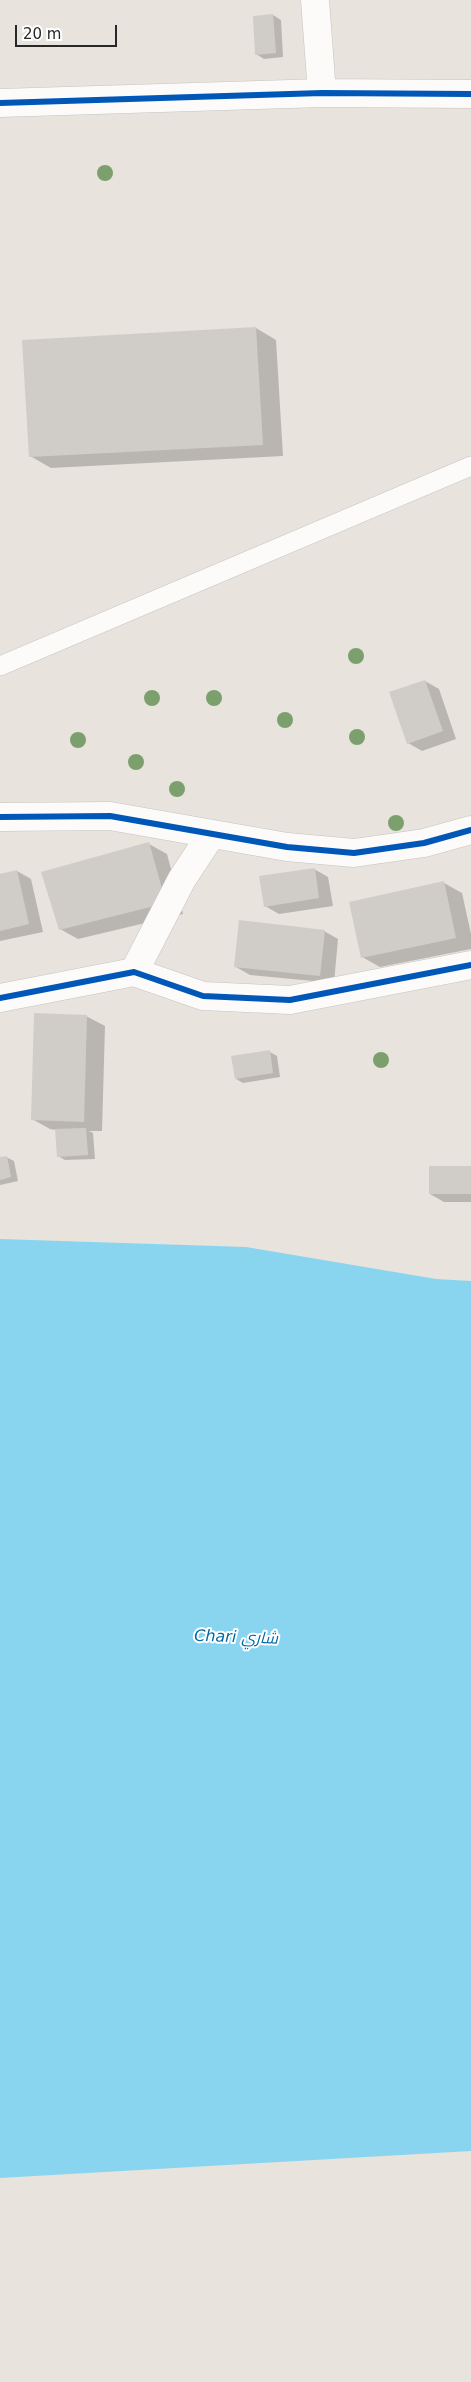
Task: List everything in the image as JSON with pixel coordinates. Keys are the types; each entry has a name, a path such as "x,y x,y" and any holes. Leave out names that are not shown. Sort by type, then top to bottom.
{"street":[{"path":"315,0 322,93"},
{"path":"0,103 322,93 471,94"},
{"path":"0,817 110,816 288,847 354,854 424,844 471,830"},
{"path":"134,972 182,879 211,835"},
{"path":"0,998 134,972 203,996 290,1000 471,965"}],"lane":[{"path":"0,666 471,466"}],"water":[{"name":"Chari شاري","path":"0,1239 246,1247 436,1279 471,1281 471,2151 0,2178"}],"building":[{"path":"273,14 276,53 255,55 253,16"},
{"path":"256,327 263,445 29,457 22,340"},
{"path":"425,680 443,731 407,744 389,692"},
{"path":"149,842 166,903 59,930 41,872"},
{"path":"315,868 319,898 264,907 259,876"},
{"path":"17,870 29,924 0,931 0,874"},
{"path":"444,881 456,938 361,958 349,902"},
{"path":"239,920 325,930 320,976 234,967"},
{"path":"34,1013 87,1015 84,1122 31,1120"},
{"path":"270,1050 273,1073 235,1079 231,1056"},
{"path":"86,1128 88,1155 57,1157 55,1129"},
{"path":"7,1156 11,1177 0,1180 0,1157"},
{"path":"429,1166 471,1166 471,1194 429,1194"}],"cycle path":[{"path":"0,103 322,93 471,94"},
{"path":"0,817 110,816 287,847 354,853 424,843 471,830"},
{"path":"0,998 134,972 203,996 290,1000 471,965"}]}
